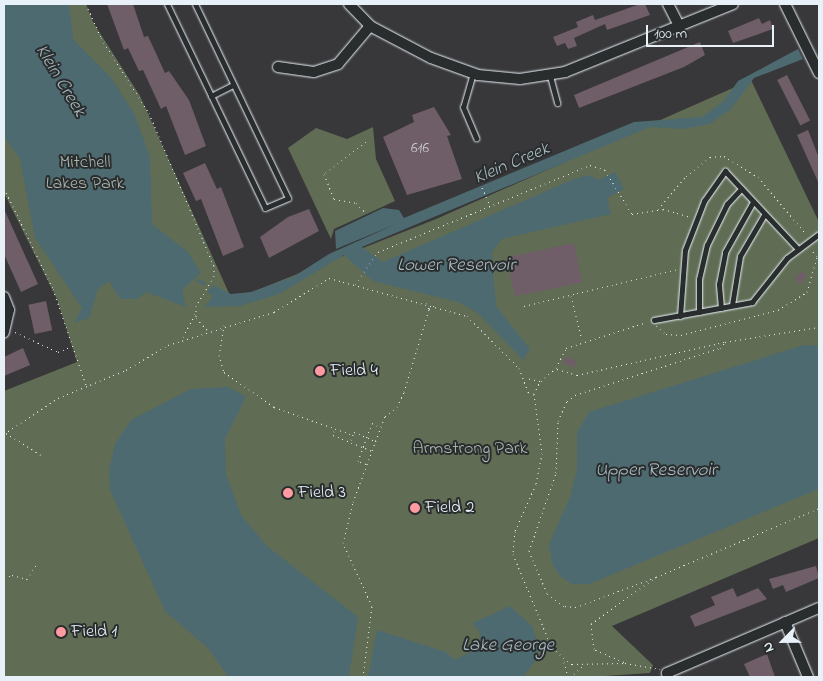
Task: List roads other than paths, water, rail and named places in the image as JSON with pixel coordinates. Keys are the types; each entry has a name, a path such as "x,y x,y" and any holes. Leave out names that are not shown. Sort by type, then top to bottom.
{"street":[{"path":"349,4 370,26 431,58 472,73 504,79 550,76 733,4"},
{"path":"668,4 679,26"},
{"path":"785,4 819,73"},
{"path":"278,67 314,72 338,64 370,26"},
{"path":"4,297 6,329"},
{"path":"668,675 819,608"},
{"path":"785,622 808,677"}],"lane":[{"path":"167,4 265,208 288,198 195,4"},
{"path":"472,73 463,106 476,138"},
{"path":"550,76 557,103"},
{"path":"211,96 233,85"},
{"path":"680,316 681,269 696,220 725,171 798,250"},
{"path":"700,312 699,279 707,245 728,204 741,188"},
{"path":"720,308 719,284 725,252 753,202"},
{"path":"732,305 740,256 764,215"},
{"path":"654,320 752,302 798,250 819,234"}],"water":[{"name":"Mitchell Lakes Park","path":"4,4 69,4 73,39 112,79 134,113 150,157 152,224 188,252 201,273 182,290 186,307 146,292 137,299 120,299 109,281 98,289 89,318 74,323 82,308 35,238 20,159 4,136"},
{"name":"Lower Reservoir","path":"798,49 803,59 754,78 731,109 710,124 682,129 650,127 362,247 383,262 574,179 589,175 598,180 615,172 624,189 607,198 611,214 502,239 492,252 496,306 530,349 523,360 478,313 458,302 373,281 344,255 279,294 240,306 205,307 213,296 207,292 213,285 231,294 251,292 293,277 329,254 396,224 336,249 335,231 383,208 399,210 404,218 634,122 702,117 724,101 738,81"},
{"name":"Upper Reservoir","path":"804,345 819,346 819,489 589,584 572,584 561,577 552,564 549,544 570,497 577,469 577,432 589,412"},
{"path":"228,387 246,397 225,439 226,474 241,515 267,546 358,617 349,677 228,677 209,649 165,611 110,490 109,470 115,444 131,420 191,389"},
{"name":"Lake George","path":"510,606 532,626 538,644 538,657 523,677 368,677 377,630 446,652 454,660 479,648 480,633 473,623"}],"waterway":[{"path":"198,280 204,283"}],"place":[{"name":"Field 4","path":"320,371"},
{"name":"Field 3","path":"288,493"},
{"name":"Field 2","path":"415,508"},
{"name":"Field 1","path":"61,632"}],"water label":[{"name":"Klein Creek","path":"60,81"},
{"name":"Klein Creek","path":"512,164"}],"park label":[{"name":"Armstrong Park","path":"470,449"}]}
